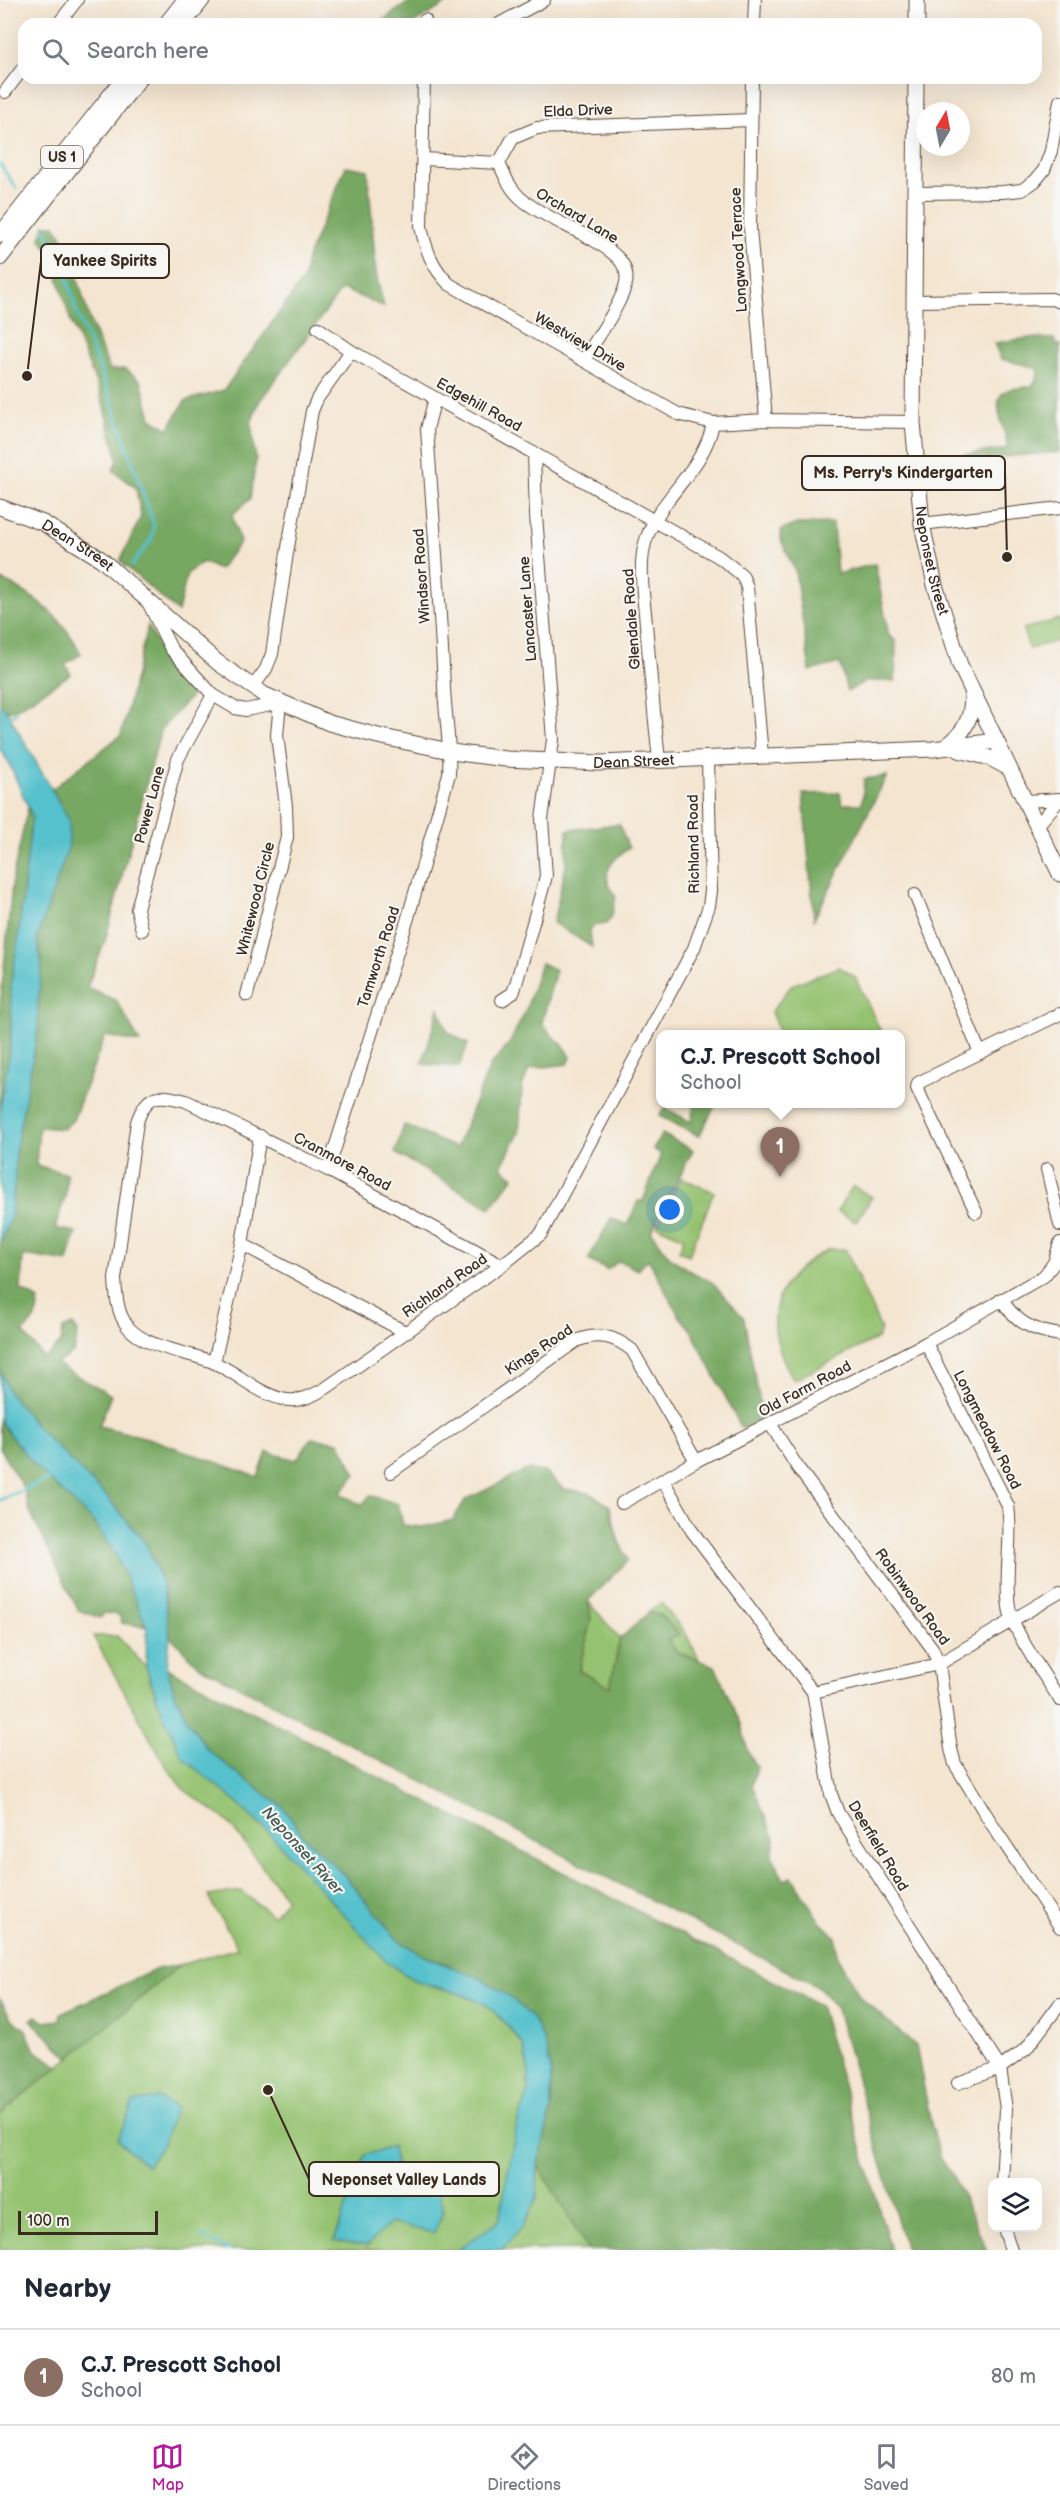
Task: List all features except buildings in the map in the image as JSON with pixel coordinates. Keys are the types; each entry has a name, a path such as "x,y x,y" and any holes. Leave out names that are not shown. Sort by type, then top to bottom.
{"main road":[{"path":"171,18 185,0"},
{"path":"188,18 202,0"},
{"path":"917,0 917,18"},
{"name":"US 1","path":"0,235 119,84"},
{"name":"US 1","path":"0,258 135,84"},
{"name":"Neponset Street","path":"916,84 913,422 922,524 944,618 972,692 1060,874"},
{"name":"Dean Street","path":"0,507 62,533 101,559 217,662 280,703 329,723 451,752 550,761 659,760 944,747 996,741"},
{"path":"944,747 961,736 967,725 972,706 972,692"},
{"path":"944,747 984,756 1009,768"}],"street":[{"path":"510,18 544,0"},
{"path":"754,18 755,0"},
{"path":"62,18 72,2"},
{"path":"5,92 18,75"},
{"name":"Westview Drive","path":"424,84 421,227 426,250 441,276 449,284 678,414 712,423 766,420 913,422"},
{"name":"Longwood Terrace","path":"752,84 750,228 766,420"},
{"path":"915,193 1002,192 1022,189 1035,181 1044,170 1051,151 1060,101"},
{"name":"Elda Drive","path":"499,163 513,138 537,128 751,120"},
{"path":"423,159 499,163"},
{"name":"Orchard Lane","path":"499,163 508,183 523,200 605,248 625,268 626,281 622,294 584,360"},
{"path":"913,301 1052,299 1060,302"},
{"name":"Edgehill Road","path":"318,328 351,351 719,557 742,575 747,587 762,755"},
{"path":"254,687 266,669 272,654 286,553 312,411 316,399 351,351"},
{"name":"Windsor Road","path":"435,398 427,429 446,728 451,752"},
{"name":"Glendale Road","path":"659,760 643,591 644,547 654,522 710,440 712,423"},
{"name":"Lancaster Lane","path":"502,1000 513,993 546,876 542,819 553,740 536,515 534,453"},
{"path":"922,524 1060,508"},
{"name":"Dean Street","path":"146,599 171,649 190,673 213,695 235,708 246,710 280,703"},
{"name":"Power Lane","path":"142,930 137,909 178,759 213,695"},
{"name":"Whitewood Circle","path":"247,995 287,837 286,807 277,735 280,703"},
{"name":"Tamworth Road","path":"328,1170 435,830 449,774 451,752"},
{"name":"Richland Road","path":"164,1096 152,1098 142,1106 137,1122 115,1279 120,1313 128,1327 148,1341 214,1362 281,1399 309,1398 502,1265 541,1234 697,939 709,906 711,891 708,759"},
{"path":"1026,801 1060,799"},
{"path":"1037,826 1060,799"},
{"path":"915,895 980,1053"},
{"path":"976,1212 917,1088 918,1083 1060,1014"},
{"name":"Cranmore Road","path":"164,1096 186,1101 328,1170 502,1265"},
{"path":"214,1362 242,1245 260,1136"},
{"path":"1047,1169 1060,1225"},
{"name":"Old Farm Road","path":"622,1503 696,1461 771,1425 926,1343 1044,1276 1054,1263 1060,1243"},
{"path":"242,1245 405,1332"},
{"path":"1001,1299 1012,1316 1022,1323 1060,1335"},
{"name":"Kings Road","path":"391,1472 576,1341 589,1336 610,1336 619,1339 632,1350 696,1461"},
{"name":"Longmeadow Road","path":"926,1343 1008,1506 1010,1536 1007,1584 1011,1620 1060,1700"},
{"name":"Robinwood Road","path":"771,1425 798,1468 932,1648 939,1664 955,1764 1060,1927"},
{"name":"Deerfield Road","path":"663,1480 692,1531 813,1692 831,1794 838,1813 1000,2068"},
{"path":"813,1692 939,1664 1060,1592"},
{"path":"958,2083 1000,2068 1026,2049 1060,2004"},
{"path":"1000,2068 1006,2109 1002,2178"},
{"path":"1005,2232 1011,2250"}],"green space":[{"path":"412,0 452,0 423,18 386,18"},
{"path":"346,166 368,170 376,273 384,307 342,289 259,402 251,423 256,461 250,499 232,515 240,542 219,570 203,562 187,574 178,612 120,561 141,516 136,488 113,470 118,460 100,393 70,319 49,251 40,238 45,225 55,225 71,258 91,324 110,370 125,369 141,381 151,418 168,429 185,401 224,390 304,278 307,258"},
{"path":"1029,338 1054,339 1057,345 1060,345 1060,452 945,462 947,457 1007,449 999,401 1002,394 1008,390 1032,386 1038,376 1037,368 1001,359 994,343"},
{"path":"833,523 837,574 875,564 889,636 896,641 895,681 866,681 847,692 840,663 810,671 795,571 781,540 781,530 797,524"},
{"path":"0,579 48,609 66,629 81,654 65,664 71,674 16,709 7,711 0,704"},
{"path":"1060,619 1060,640 1029,649 1023,629"},
{"path":"148,625 161,651 195,692 161,729 105,941 87,987 117,1001 140,1043 105,1036 73,1120 63,1129 39,1127 36,1165 67,1174 66,1194 55,1228 76,1232 68,1262 23,1255 21,1290 39,1300 36,1318 23,1332 44,1358 61,1343 63,1329 73,1325 78,1332 74,1352 56,1364 111,1395 99,1426 148,1438 258,1477 267,1452 296,1460 312,1438 339,1442 356,1474 340,1494 362,1505 370,1495 398,1504 403,1525 423,1527 453,1520 465,1500 526,1470 545,1472 564,1489 590,1493 610,1506 618,1539 628,1560 588,1601 591,1618 579,1671 610,1687 620,1639 648,1613 660,1615 679,1634 668,1640 677,1652 715,1666 741,1724 748,1752 757,1767 752,1785 775,1839 772,1855 784,1880 792,1877 820,1922 836,1937 837,1956 860,1997 916,2046 930,2119 940,2156 955,2180 987,2250 906,2250 837,2009 820,1988 197,1665 170,1636 163,1586 147,1545 109,1499 36,1426 9,1392 0,1370 0,1244 10,1220 16,1147 38,1030 42,967 37,938 69,820 52,789 121,735"},
{"path":"887,776 814,919 803,794 840,793 842,804 862,804 864,779"},
{"path":"28,808 32,816 11,984 11,1042 0,1110 0,1007 13,875"},
{"path":"619,824 629,848 616,858 609,869 608,881 616,896 612,916 606,924 593,926 590,931 592,947 553,923 566,865 567,830"},
{"path":"541,963 556,970 542,1022 548,1032 569,1052 571,1058 568,1064 529,1069 522,1087 519,1133 501,1167 514,1177 490,1208 395,1153 404,1125 456,1148 490,1066 508,1046 525,1012"},
{"path":"839,967 855,977 880,1030 778,1030 771,1012 792,985"},
{"path":"439,1008 447,1031 468,1044 459,1067 422,1064"},
{"path":"665,1108 691,1122 693,1108 714,1108 699,1136 659,1116"},
{"path":"662,1134 693,1150 651,1232 670,1257 690,1271 712,1282 744,1318 763,1419 742,1429 691,1330 678,1314 648,1259 638,1270 619,1261 607,1270 588,1260 611,1218 627,1225 638,1201 643,1201 661,1154 653,1149"},
{"path":"681,1178 714,1192 689,1255 679,1251 684,1238 657,1226"},
{"path":"853,1186 872,1197 856,1222 837,1211"},
{"path":"829,1249 845,1249 881,1329 878,1338 794,1380 783,1359 777,1340 775,1322 777,1305 783,1289 794,1275 809,1261"},
{"path":"0,1420 21,1449 102,1532 118,1558 147,1627 122,1623 119,1615 105,1613 100,1618 78,1610 29,1509 24,1489 0,1449"},
{"path":"588,1601 620,1639 610,1688 579,1671 591,1618"},
{"path":"661,1603 686,1634 700,1661 677,1652 668,1640 679,1634 660,1615 648,1613"},
{"path":"93,1636 117,1636 146,1667 161,1710 228,1795 267,1831 329,1897 453,1991 485,2004 505,2022 523,2045 529,2072 527,2098 517,2123 538,2165 588,2250 0,2250 0,2115 180,1965 238,1948 208,1896 241,1891 273,1916 287,1899 228,1822 182,1788 165,1765"},
{"path":"167,1668 820,2005 891,2250 588,2250 538,2165 551,2110 551,2069 544,2040 449,1965 422,1955 398,1940 345,1876 304,1837 282,1806 207,1749 186,1718"},
{"path":"180,1965 69,2058 31,2020 36,2016 45,2022 60,2020 61,2013 157,1969"},
{"path":"0,1999 11,2018 26,2030 35,2051 59,2066 0,2115"}],"water":[{"path":"0,704 5,708 69,820 69,845 37,938 42,967 38,1030 16,1147 10,1220 0,1244 0,1110 11,1042 11,984 32,816 9,763 0,749"},
{"name":"Neponset River","path":"0,1370 9,1392 36,1426 109,1499 147,1545 163,1586 170,1636 167,1668 186,1718 207,1749 282,1806 304,1837 345,1876 398,1940 422,1955 482,1979 510,1997 531,2016 544,2040 551,2069 551,2110 538,2165 537,2198 523,2226 501,2250 457,2250 499,2221 517,2123 527,2098 529,2072 523,2045 505,2022 485,2004 453,1991 417,1982 389,1964 267,1831 183,1758 161,1710 146,1667 147,1627 116,1555 94,1522 36,1467 0,1420"},
{"path":"158,2098 176,2107 162,2146 147,2166 118,2140 133,2102"},
{"path":"393,2146 396,2173 436,2187 444,2210 434,2233 390,2223 367,2246 334,2241 365,2155"}],"waterway":[{"path":"0,164 16,188"},
{"path":"44,229 64,265 77,313 102,374 154,525 151,540 132,565"},
{"path":"8,718 16,712"},
{"path":"0,1500 51,1478"},
{"path":"201,2236 229,2250"}],"place":[{"name":"Yankee Spirits","path":"27,376"},
{"name":"Ms. Perry's Kindergarten","path":"1007,557"},
{"name":"C.J. Prescott School","path":"780,1177"},
{"name":"Neponset Valley Lands","path":"268,2090"}]}
